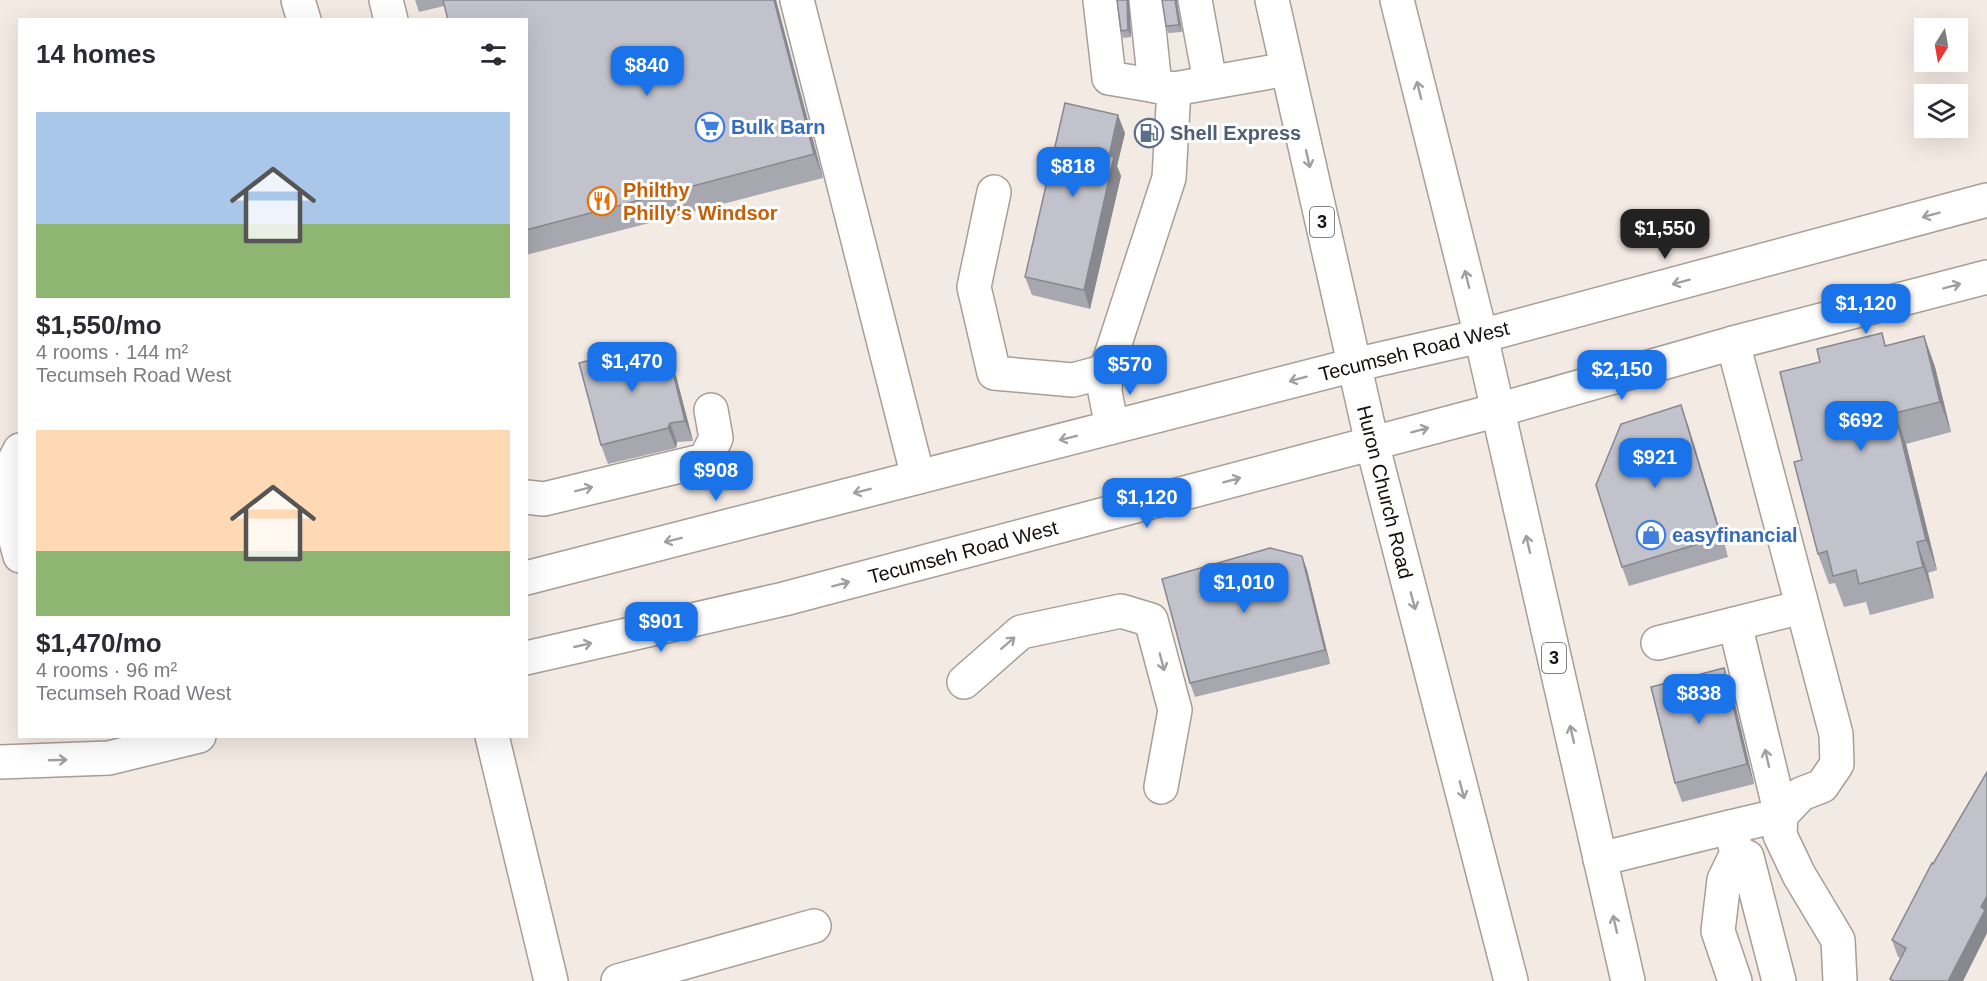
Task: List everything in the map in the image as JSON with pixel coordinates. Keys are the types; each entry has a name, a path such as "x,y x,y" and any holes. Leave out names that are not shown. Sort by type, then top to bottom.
{"main road":[{"path":"298,0 303,18"},
{"path":"386,0 390,18"},
{"path":"797,0 918,477"},
{"path":"1100,0 1109,78 1164,87 1287,69"},
{"path":"1112,427 1105,392 1106,371 1169,178 1164,87 1146,0"},
{"path":"1195,0 1210,82"},
{"name":"Huron Church Road","path":"1272,0 1372,443 1511,981"},
{"name":"3","path":"1396,0 1481,336 1628,981"},
{"path":"994,192 974,287 994,373 1073,380 1106,371"},
{"name":"Tecumseh Road West","path":"528,577 1354,365 1481,336 1987,200"},
{"name":"Tecumseh Road West","path":"528,658 784,599 1498,410 1733,343 1987,277"},
{"path":"1600,859 1734,840 1781,815 1801,794 1822,786 1837,764 1836,734 1733,343"},
{"path":"528,497 544,499 705,460 716,438 711,410"},
{"path":"18,455 7,484 18,545"},
{"path":"1658,643 1802,607"},
{"path":"964,682 1021,632 1121,611 1151,620 1175,710 1161,787"},
{"path":"1736,624 1781,815 1780,835 1799,875 1838,940 1840,981"},
{"path":"0,748 18,738"},
{"path":"0,762 109,758 191,738"},
{"path":"492,738 551,981"},
{"path":"1734,840 1724,880 1718,931 1735,981"},
{"path":"1734,840 1748,857 1779,981"},
{"path":"618,981 814,926"}],"building":[{"path":"443,0 774,0 814,154 528,229 528,18 448,18"},
{"path":"1117,0 1127,0 1128,30 1121,31"},
{"path":"1162,0 1175,0 1179,25 1166,26"},
{"path":"1065,103 1118,115 1109,156 1114,157 1084,290 1025,277"},
{"path":"1882,333 1885,346 1924,336 1940,402 1895,413 1926,540 1917,542 1923,567 1859,584 1856,570 1833,576 1827,551 1818,554 1794,462 1802,460 1780,372 1820,362 1817,349"},
{"path":"648,345 669,356 685,421 670,423 668,428 601,445 579,363"},
{"path":"1681,405 1721,537 1622,567 1596,485 1621,424"},
{"path":"1270,548 1302,556 1325,650 1190,683 1162,579"},
{"path":"1724,668 1747,764 1675,783 1651,687"},
{"path":"1987,772 1987,896 1981,907 1985,910 1948,981 1894,981 1890,979 1906,948 1892,940 1932,863"}],"place":[{"name":"Bulk Barn","path":"710,127"},
{"name":"Shell Express","path":"1149,133"},
{"name":"Philthy Philly's Windsor","path":"602,201"},
{"name":"easyfinancial","path":"1651,535"}]}
